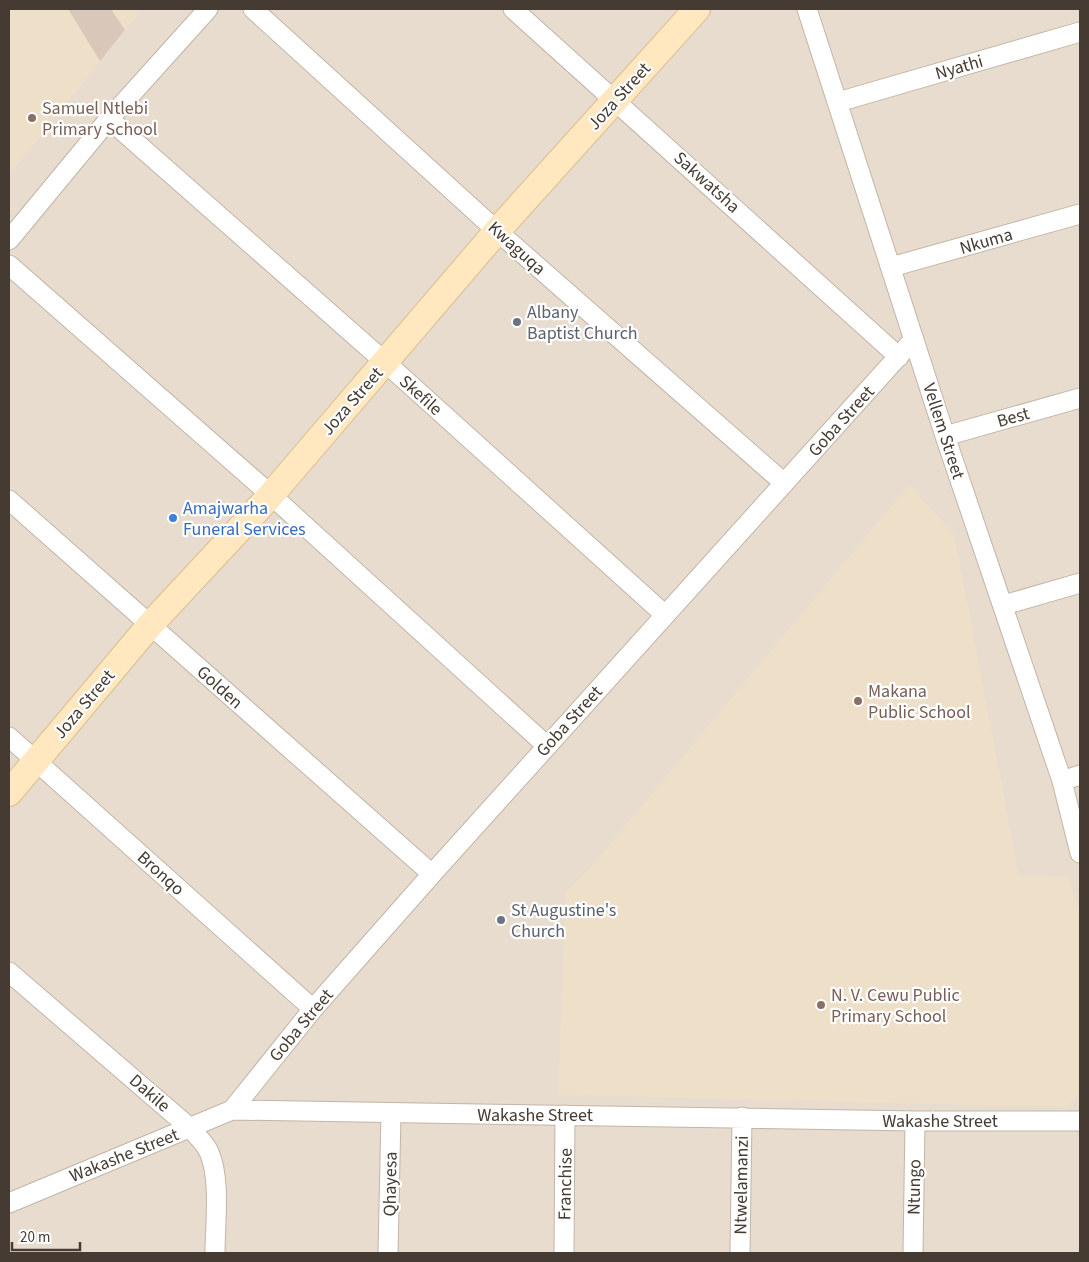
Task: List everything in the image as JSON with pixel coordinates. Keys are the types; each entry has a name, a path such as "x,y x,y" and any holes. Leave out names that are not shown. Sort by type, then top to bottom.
{"street":[{"path":"9,240 109,119 208,9"},
{"name":"Kwaguqa","path":"252,9 497,231 784,483"},
{"name":"Sakwatsha","path":"513,9 900,356"},
{"name":"Joza Street","path":"9,793 150,624 271,496 497,231 697,9"},
{"name":"Vellem Street","path":"807,9 945,436 1004,605 1062,781 1080,853"},
{"name":"Nyathi","path":"838,102 1080,32"},
{"name":"Skefile","path":"109,119 385,362 664,614"},
{"name":"Nkuma","path":"891,268 1080,214"},
{"path":"9,265 271,496 547,746"},
{"name":"Goba Street","path":"232,1110 313,1009 432,874 664,614 914,339"},
{"name":"Best","path":"945,436 1080,398"},
{"name":"Golden","path":"9,500 432,874"},
{"path":"1004,605 1080,584"},
{"name":"Bronqo","path":"9,737 313,1009"},
{"path":"1062,781 1080,775"},
{"name":"Dakile","path":"9,972 190,1128 209,1151 213,1162 215,1188 215,1253"},
{"name":"Wakashe Street","path":"9,1203 232,1110 915,1121 1080,1121"},
{"name":"Qhayesa","path":"388,1253 391,1114"},
{"name":"Franchise","path":"564,1253 565,1115"},
{"name":"Ntwelamanzi","path":"740,1253 742,1117"},
{"name":"Ntungo","path":"913,1253 915,1121"}],"shaded area":[{"path":"9,9 1080,9 1080,1253 9,1253"},
{"name":"Samuel Ntlebi Primary School","path":"9,9 142,9 9,175"},
{"path":"909,485 954,534 1019,876 1068,877 1080,916 1080,1094 1067,1107 558,1095 566,891 590,868"}],"building":[{"path":"68,9 111,9 125,30 100,61"}],"place":[{"name":"Samuel Ntlebi Primary School","path":"32,118"},
{"name":"Albany Baptist Church","path":"517,322"},
{"name":"Amajwarha Funeral Services","path":"173,518"},
{"name":"Makana Public School","path":"858,701"},
{"name":"St Augustine's Church","path":"501,920"},
{"name":"N. V. Cewu Public Primary School","path":"821,1005"}]}
